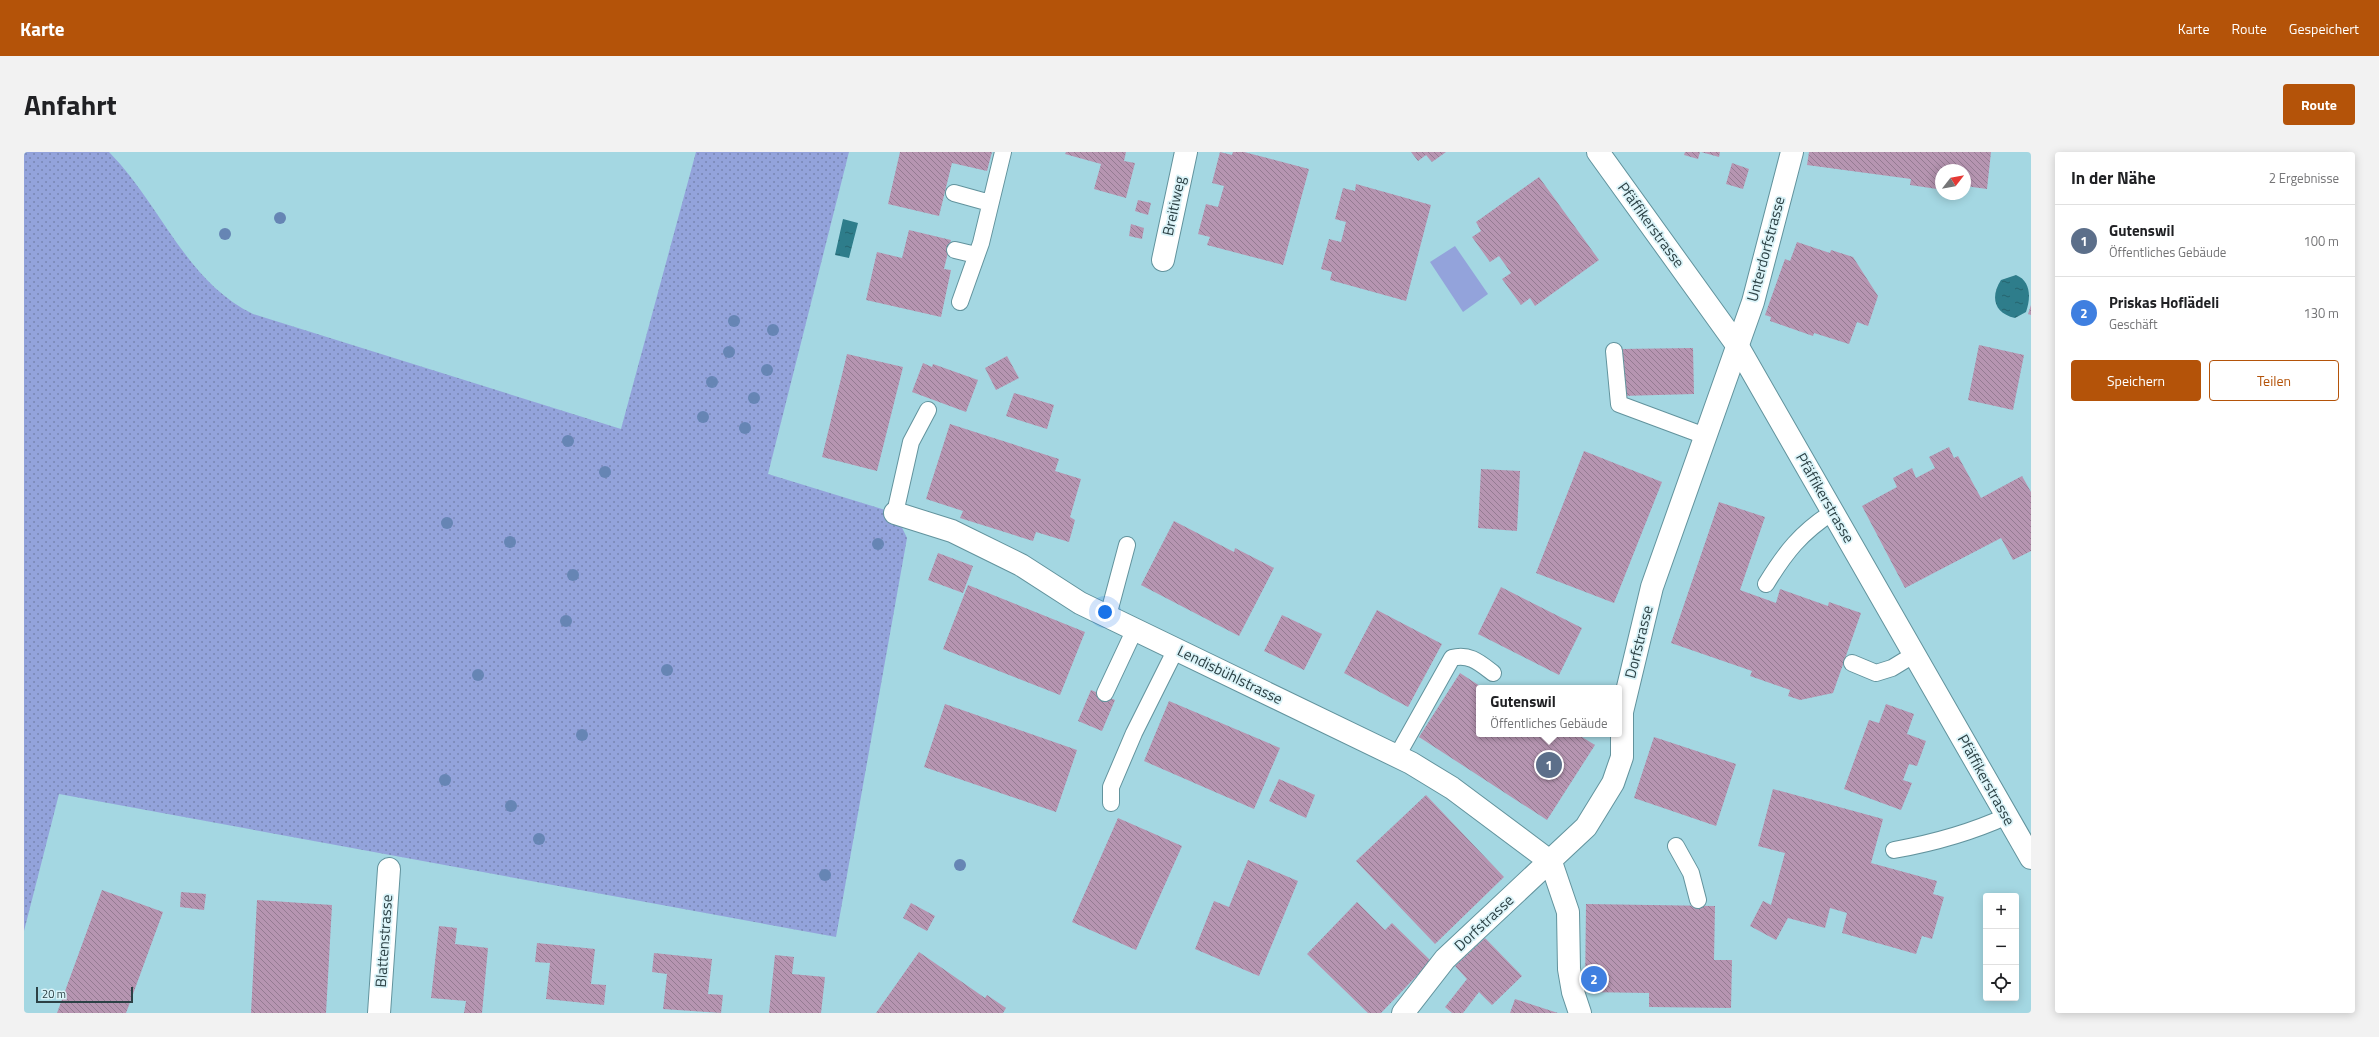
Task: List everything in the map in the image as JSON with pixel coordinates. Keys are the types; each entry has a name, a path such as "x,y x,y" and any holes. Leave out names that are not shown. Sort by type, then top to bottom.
{"street":[{"name":"Breitiweg","path":"1163,260 1186,152"},
{"name":"Pfäffikerstrasse","path":"1598,152 1737,345 2031,858"},
{"name":"Unterdorfstrasse","path":"1737,345 1753,302 1792,152"},
{"name":"Dorfstrasse","path":"1403,1013 1445,960 1551,862 1586,827 1613,783 1622,757 1622,712 1652,587 1737,345"},
{"name":"Lendisbühlstrasse","path":"895,513 959,535 1021,565 1080,603 1397,756 1452,788 1551,862"},
{"path":"1551,862 1568,912 1569,969 1573,992 1580,1013"},
{"name":"Blattenstrasse","path":"379,1013 389,869"}],"lane":[{"path":"960,302 976,255 1003,152"},
{"path":"954,194 990,203"},
{"path":"955,250 976,255"},
{"path":"1614,351 1619,404 1705,436"},
{"path":"895,513 911,442 928,410"},
{"path":"1766,584 1783,556 1811,526 1833,512"},
{"path":"1108,616 1127,545"},
{"path":"1105,692 1135,629"},
{"path":"1111,803 1110,787 1134,733 1176,649"},
{"path":"1852,663 1876,673 1892,668 1914,654"},
{"path":"1397,756 1452,658 1462,655 1477,661 1493,673"},
{"path":"1894,850 1930,843 1983,827 2006,816"},
{"path":"1676,846 1691,873 1698,900"}],"shaded area":[{"path":"24,152 109,152 127,172 191,262 209,282 229,300 253,314 621,429 696,152 849,152 768,474 895,513 907,538 836,937 59,794 24,931"},
{"path":"1455,246 1488,294 1463,312 1430,262"}],"water":[{"path":"843,219 858,223 849,258 835,255"},
{"path":"2016,275 2025,281 2029,301 2026,312 2015,318 2008,316 1998,308 1995,298 2001,280"}],"building":[{"path":"900,152 992,152 987,171 952,163 939,216 888,204"},
{"path":"1066,152 1126,152 1124,161 1135,163 1126,198 1094,189 1101,164 1065,154"},
{"path":"1220,152 1232,155 1233,152 1244,152 1309,169 1283,265 1207,245 1210,237 1198,234 1206,204 1218,207 1224,186 1212,183"},
{"path":"1411,152 1446,152 1432,162 1426,155 1418,161"},
{"path":"1685,152 1700,152 1698,159 1684,155"},
{"path":"1701,152 1720,152 1719,157"},
{"path":"1809,152 1991,152 1987,189 1971,187 1971,164 1935,164 1935,189 1910,185 1911,179 1807,165"},
{"path":"1732,163 1749,169 1743,189 1726,184"},
{"path":"1539,177 1599,260 1535,306 1530,298 1521,305 1502,279 1511,273 1499,256 1490,262 1472,237 1481,231 1476,222"},
{"path":"1356,184 1431,205 1406,301 1330,280 1332,272 1321,269 1329,239 1341,242 1346,222 1335,219 1343,188 1355,191"},
{"path":"1138,200 1151,203 1148,215 1135,211"},
{"path":"1131,224 1144,228 1142,239 1129,236"},
{"path":"909,230 951,240 944,269 951,270 941,317 866,300 877,252 902,258"},
{"path":"1797,242 1830,253 1831,250 1853,257 1878,296 1868,326 1857,322 1849,344 1814,333 1813,336 1770,321 1771,317 1765,315 1785,259 1790,261"},
{"path":"2031,305 2031,315 2028,314"},
{"path":"1979,345 2024,355 2013,410 1968,400"},
{"path":"1693,348 1694,394 1621,396 1620,349"},
{"path":"847,354 903,367 877,471 822,457"},
{"path":"1007,356 1019,378 996,390 985,368"},
{"path":"923,363 932,367 933,364 978,380 966,412 912,392"},
{"path":"1014,393 1054,405 1047,429 1006,416"},
{"path":"950,424 1059,459 1055,471 1081,479 1070,517 1075,520 1069,542 1036,532 1033,541 960,518 963,511 926,499"},
{"path":"1949,447 1954,458 1958,456 1981,498 2022,476 2031,492 2031,551 2013,560 2001,538 1905,588 1862,506 1897,487 1893,478 1912,468 1916,478 1935,468 1929,457"},
{"path":"1584,451 1662,482 1614,603 1536,573"},
{"path":"1481,469 1520,471 1517,531 1478,528"},
{"path":"1719,502 1765,517 1740,590 1776,603 1780,589 1828,606 1829,602 1861,613 1833,693 1800,700 1788,696 1790,690 1750,676 1752,671 1671,643"},
{"path":"1174,521 1234,552 1235,548 1274,568 1239,636 1141,585"},
{"path":"938,553 973,566 963,593 928,580"},
{"path":"968,585 1085,632 1060,695 943,649"},
{"path":"1501,587 1582,628 1559,675 1478,634"},
{"path":"1377,610 1442,644 1408,707 1344,673"},
{"path":"1282,615 1322,634 1304,670 1264,651"},
{"path":"1460,673 1478,685 1476,685 1476,737 1582,737 1595,745 1547,820 1419,737"},
{"path":"1091,690 1115,700 1102,731 1078,721"},
{"path":"1169,701 1280,748 1254,809 1144,761"},
{"path":"945,704 1077,750 1056,812 924,767"},
{"path":"1886,704 1914,714 1907,734 1926,741 1917,766 1909,764 1903,780 1912,783 1901,810 1844,789 1869,720 1879,723"},
{"path":"1654,737 1736,764 1716,826 1634,798"},
{"path":"1279,779 1315,795 1306,818 1269,801"},
{"path":"1773,789 1883,819 1871,863 1937,881 1933,894 1944,897 1932,939 1922,936 1916,954 1842,933 1847,913 1830,908 1825,928 1788,918 1776,940 1750,926 1763,901 1771,905 1785,853 1758,846"},
{"path":"1426,795 1504,877 1435,944 1356,861"},
{"path":"1118,818 1182,846 1136,950 1072,922"},
{"path":"1248,860 1298,881 1259,976 1195,949 1214,901 1229,907"},
{"path":"102,890 163,912 129,1005 126,1013 57,1013"},
{"path":"181,892 206,894 204,910 180,907"},
{"path":"257,900 332,905 326,1013 251,1013"},
{"path":"1357,902 1385,930 1392,923 1431,961 1381,1013 1368,1013 1307,954"},
{"path":"911,903 935,916 927,931 903,918"},
{"path":"1586,904 1715,906 1714,960 1732,960 1731,1008 1649,1007 1649,993 1585,992"},
{"path":"439,926 457,928 455,944 488,948 482,1013 464,1013 466,1001 431,998"},
{"path":"1485,938 1522,976 1492,1005 1479,992 1463,1013 1452,1013 1445,1007 1467,979 1455,966"},
{"path":"537,943 595,949 591,984 606,985 604,1005 546,999 550,963 535,962"},
{"path":"919,952 985,998 987,995 1006,1008 1003,1013 876,1013"},
{"path":"654,953 712,959 708,994 723,995 721,1013 663,1009 667,974 652,972"},
{"path":"775,955 794,957 792,974 825,977 821,1013 769,1013"},
{"path":"1515,999 1558,1013 1510,1013"}],"place":[{"name":"Gutenswil","path":"1549,765"},
{"name":"Priskas Hoflädeli","path":"1594,979"}]}
